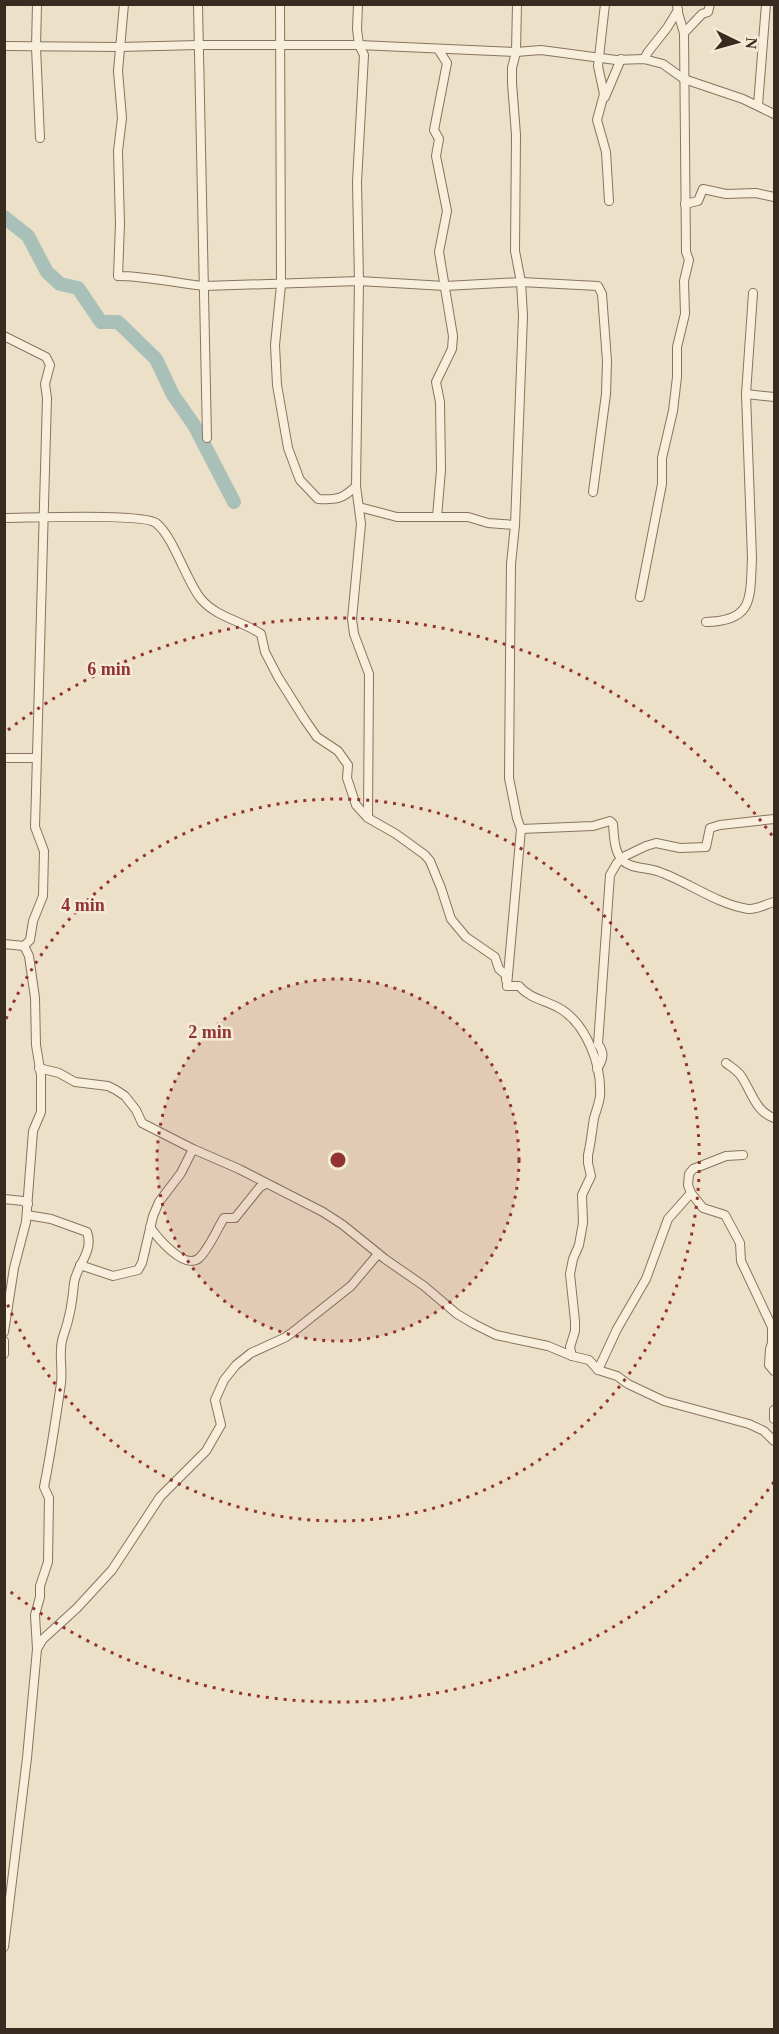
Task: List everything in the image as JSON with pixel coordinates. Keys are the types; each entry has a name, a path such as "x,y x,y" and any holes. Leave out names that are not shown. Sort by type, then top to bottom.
{"street":[{"path":"37,4 36,47 40,138"},
{"path":"124,4 118,71 122,118 118,151 120,224 118,276 137,276 178,284 204,286 359,281 445,286 521,282 598,286 601,290 607,361 606,394 592,492"},
{"path":"198,4 207,438"},
{"path":"280,4 281,285 275,345 277,385 288,448 300,480 318,499 337,500 346,496 356,486"},
{"path":"358,4 357,29 359,45 364,55 357,182 359,281 356,486 361,524 352,619 354,634 369,674 368,818"},
{"path":"507,986 517,851 521,829 509,777 511,564 515,525 523,316 521,282 515,250 516,135 512,68 516,52 517,4"},
{"path":"603,100 603,85 598,66 605,4"},
{"path":"684,33 702,14 708,12 710,4"},
{"path":"758,105 766,4"},
{"path":"640,597 662,484 662,458 673,411 677,347 685,320 684,280 689,260 686,252 684,33 678,7"},
{"path":"644,60 667,28 678,7"},
{"path":"4,46 359,45 516,52 541,50 644,60 663,64 684,79 758,105 774,114"},
{"path":"437,517 441,470 440,402 436,382 452,349 453,336 439,252 447,211 436,156 439,139 434,130 447,63 438,49"},
{"path":"609,201 606,152 597,120 621,59"},
{"path":"685,204 698,201 703,189 726,194 756,194 774,197"},
{"path":"706,622 722,621 740,614 747,605 751,584 746,394 753,293"},
{"path":"4,336 46,357 50,365 45,384 47,398 35,826 44,851 43,896 33,921 30,940 24,946"},
{"path":"746,394 774,397"},
{"path":"359,507 397,517 468,517 488,523 515,525"},
{"path":"4,518 127,517 155,523 201,598 239,624 261,634 265,652 305,720 317,737 338,751 348,765 347,778 356,805 368,818 396,834 425,855 430,861 441,888 450,920 466,937 495,957 499,969 506,975 507,986"},
{"path":"4,758 36,758"},
{"path":"597,1069 603,1056 603,1050 598,1044 610,874 622,859 646,846 656,843 680,848 706,847 710,828 774,819"},
{"path":"521,829 593,826 610,821 613,824 615,845 622,859 632,866 650,869 676,878 738,907 752,909 774,902"},
{"path":"4,944 24,946"},
{"path":"4,1332 7,1300 27,1215 33,1131 41,1112 41,1075 36,1045 35,998 29,956 24,946"},
{"path":"507,986 519,986 523,992 558,1007 578,1024 584,1031 597,1069 600,1092 588,1155 591,1176 582,1195 583,1223 570,1274 575,1321 570,1347 572,1356"},
{"path":"726,1063 740,1074 765,1114 774,1118"},
{"path":"39,1068 59,1073 75,1082 108,1086 116,1090 130,1103 142,1123 323,1212 424,1286 457,1314 474,1324 496,1335 540,1344 589,1360 598,1370 617,1376 628,1384 664,1401 748,1424 773,1435"},
{"path":"80,1265 113,1276 138,1270 159,1202 181,1173 193,1149"},
{"path":"743,1155 726,1156 693,1169 689,1174 687,1185 703,1208 725,1215 740,1243 741,1261 772,1327 769,1365 774,1371"},
{"path":"150,1227 159,1240 183,1258 192,1261 198,1259 224,1218 235,1218 260,1187 266,1184"},
{"path":"598,1370 617,1329 646,1279 668,1219 691,1193"},
{"path":"4,1199 23,1200 28,1204"},
{"path":"4,1947 27,1758 37,1648 35,1616 40,1597 40,1586 48,1562 50,1498 44,1487 52,1455 57,1401 62,1380 63,1336 70,1318 76,1272 88,1253 89,1244 87,1232 51,1219 27,1215"},
{"path":"37,1648 43,1639 77,1608 112,1570 160,1497 206,1451 221,1425 215,1400 217,1394 224,1380 236,1365 251,1353 280,1340 298,1328 351,1286 378,1254"},
{"path":"4,1341 4,1354"},
{"path":"774,1410 774,1419"}],"waterway":[{"path":"4,217 28,236 47,272 60,284 78,288 101,322 118,322 156,359 173,395 194,425 234,502"}]}
